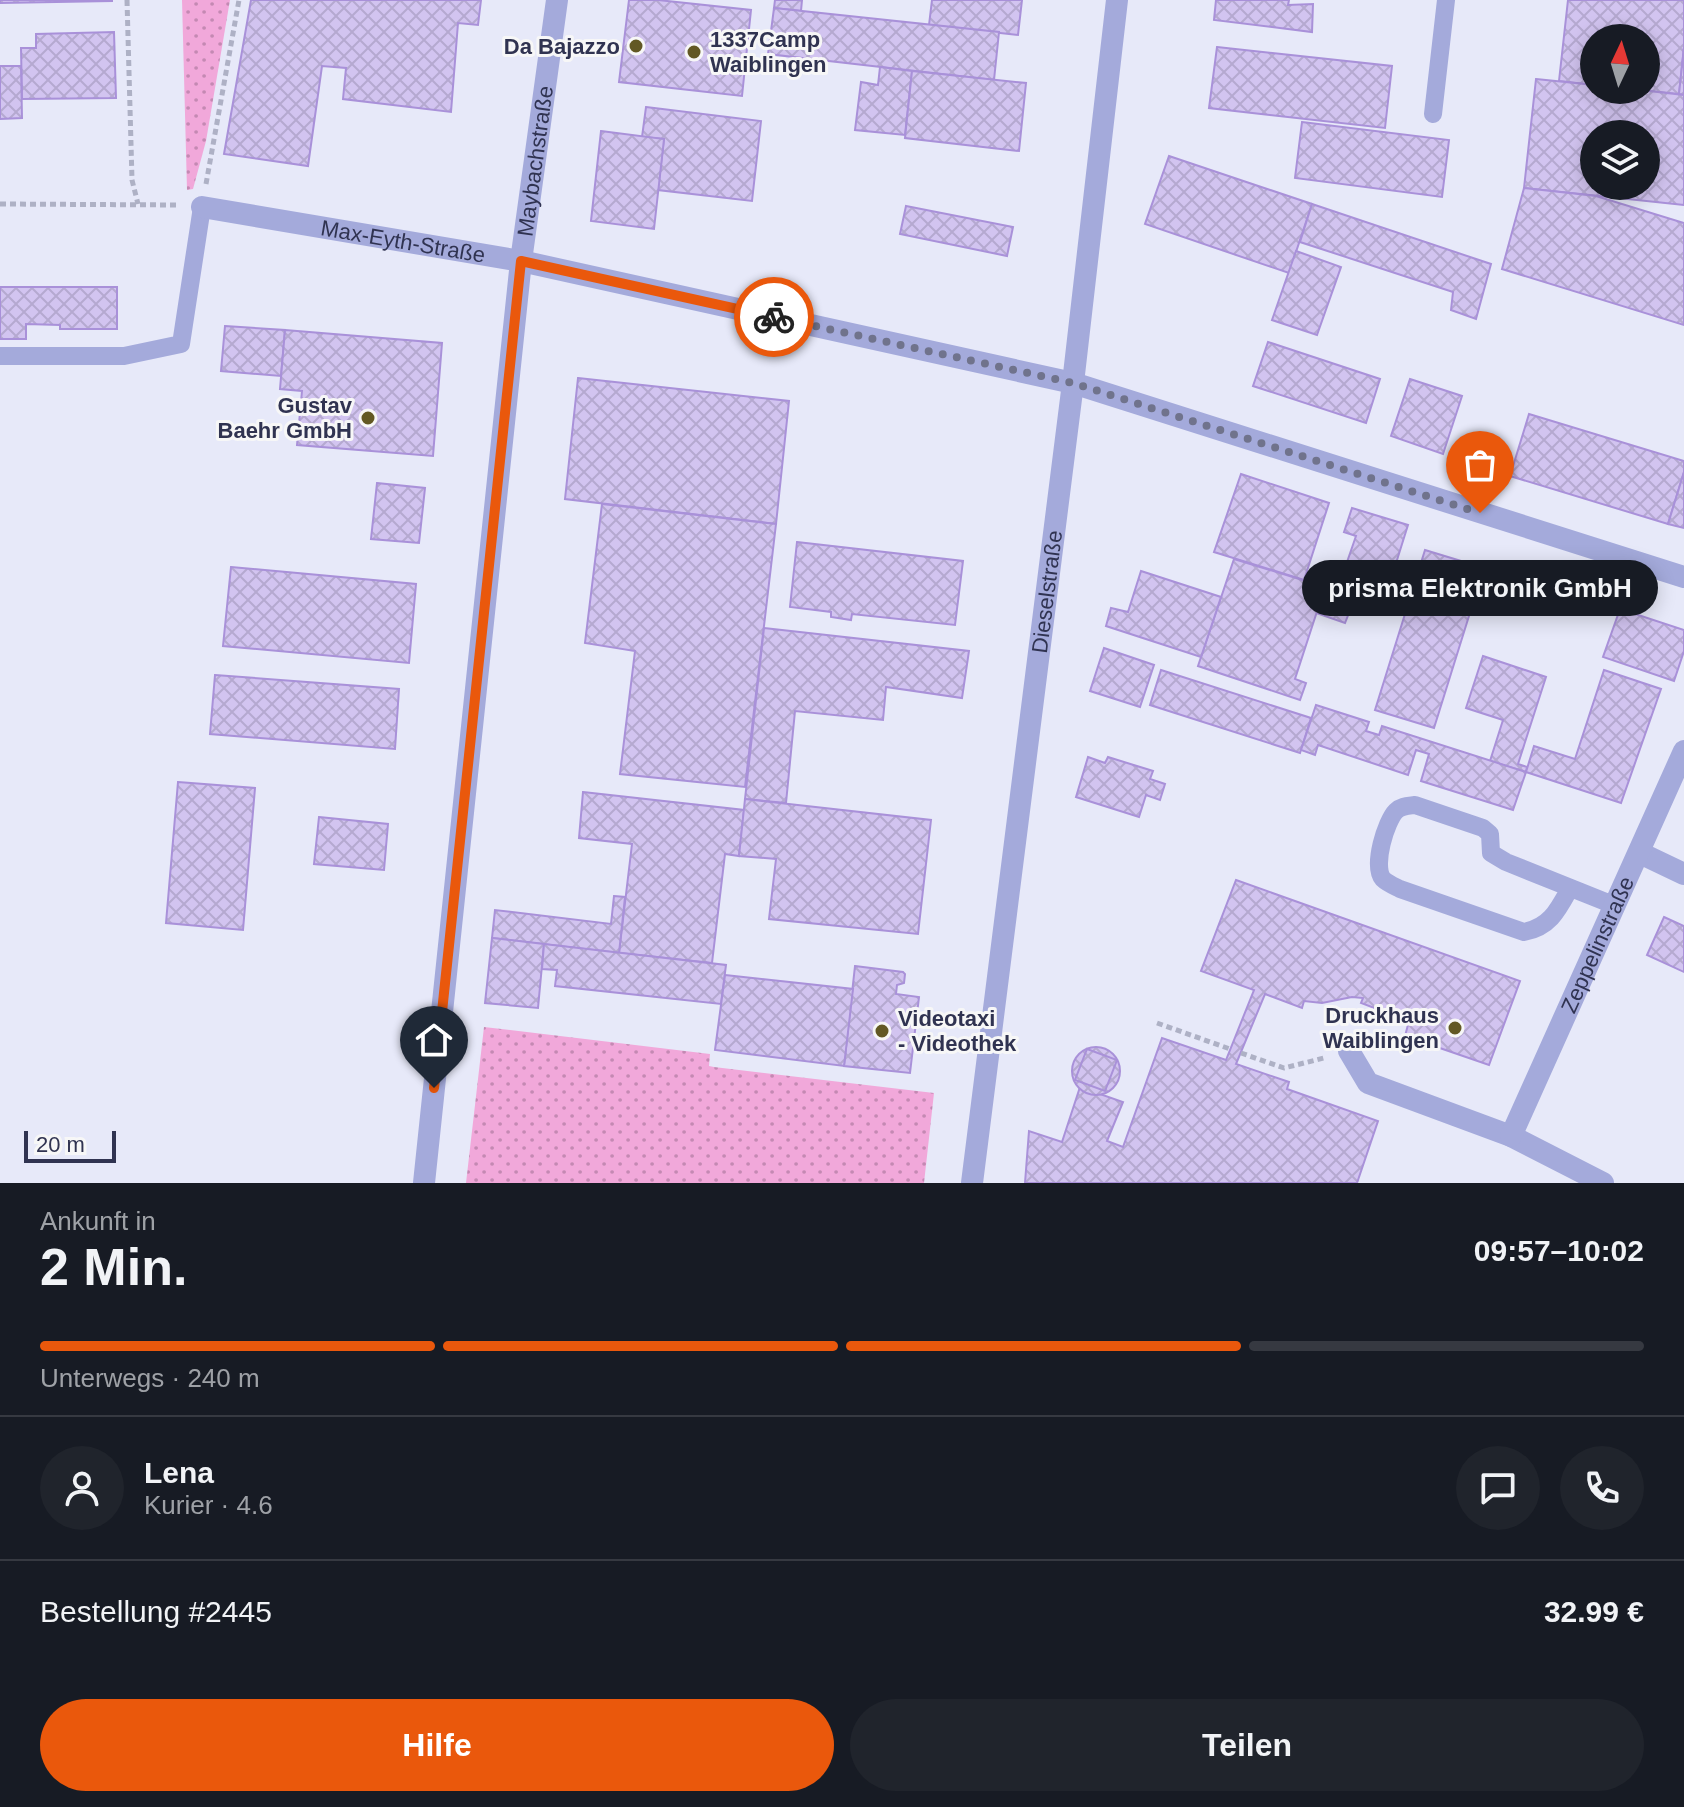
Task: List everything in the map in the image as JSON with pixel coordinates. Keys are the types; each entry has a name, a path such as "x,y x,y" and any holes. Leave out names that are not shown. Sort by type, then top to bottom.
{"street":[{"name":"Maybachstraße","path":"424,1183 521,261 557,0"},
{"name":"Dieselstraße","path":"972,1183 1073,383 1117,0"},
{"name":"Max-Eyth-Straße","path":"202,207 521,261 1073,383 1684,577"},
{"name":"Zeppelinstraße","path":"1511,1136 1684,751"},
{"path":"1640,853 1684,874"},
{"path":"1349,1051 1368,1083 1511,1136 1603,1183"}],"lane":[{"path":"1433,114 1446,0"},
{"path":"0,356 124,356 181,344 202,207"},
{"path":"1570,888 1553,918 1539,929 1524,932 1384,881 1378,869 1378,856 1395,811 1415,805 1483,828 1490,834 1491,853 1506,862 1616,906"}],"path":[{"path":"127,0 132,180 138,204"},
{"path":"0,204 202,207 239,0"},
{"path":"1157,1023 1230,1049"},
{"path":"1241,1053 1284,1068 1349,1051"}],"shaded area":[{"path":"182,0 230,0 206,141 193,189 187,190"},
{"path":"484,1027 710,1054 709,1066 714,1067 934,1093 924,1183 466,1183"}],"building":[{"path":"0,0 112,0 112,1 0,3"},
{"path":"251,0 481,0 478,25 458,23 451,112 343,99 346,68 322,66 308,166 224,154"},
{"path":"629,0 751,10 742,96 619,82"},
{"path":"775,0 802,0 801,11 774,8"},
{"path":"932,0 1022,0 1018,35 929,25"},
{"path":"1216,0 1289,0 1288,5 1313,4 1312,32 1214,20"},
{"path":"1568,0 1684,0 1684,47 1679,94 1660,92 1660,24 1580,24 1580,83 1559,81"},
{"path":"774,8 999,32 994,80 768,54"},
{"path":"114,32 116,98 22,99 21,48 36,48 36,34"},
{"path":"1217,47 1392,66 1385,128 1209,108"},
{"path":"1684,47 1684,95 1679,94"},
{"path":"0,66 21,66 22,118 0,119"},
{"path":"880,67 912,71 905,135 855,130 861,82 878,85"},
{"path":"912,71 1026,83 1019,151 905,138"},
{"path":"1536,79 1580,84 1580,104 1660,104 1660,92 1684,95 1684,205 1637,200 1660,200 1660,120 1580,120 1580,194 1524,188"},
{"path":"646,107 761,121 752,201 658,190 664,139 642,137"},
{"path":"1302,122 1449,140 1442,197 1295,178"},
{"path":"601,131 664,139 654,229 591,221"},
{"path":"1169,156 1312,204 1289,273 1145,224"},
{"path":"1524,188 1580,194 1580,200 1609,200 1684,223 1684,325 1502,269"},
{"path":"1312,204 1491,264 1476,319 1451,310 1453,292 1300,242"},
{"path":"906,206 1013,227 1007,256 900,234"},
{"path":"1296,251 1341,267 1317,335 1272,320"},
{"path":"0,287 117,287 117,329 60,329 60,325 26,324 26,339 0,339"},
{"path":"225,326 285,330 281,376 221,371"},
{"name":"Gustav Baehr GmbH","path":"285,330 442,343 433,456 297,445 302,391 280,389"},
{"path":"1268,342 1380,379 1366,423 1253,386"},
{"path":"578,378 789,401 776,524 565,499"},
{"path":"1410,379 1462,396 1443,454 1391,436"},
{"path":"1529,414 1684,461 1684,472 1668,524 1510,476"},
{"path":"1684,472 1684,528 1668,524"},
{"path":"1241,474 1329,503 1304,580 1214,552"},
{"path":"377,483 425,488 419,543 371,539"},
{"path":"602,504 776,524 745,787 620,774 635,651 585,643"},
{"path":"1352,508 1408,525 1381,611 1353,603 1345,623 1316,613 1325,587 1337,591 1356,536 1344,532"},
{"path":"797,542 963,561 955,625 852,614 851,620 831,617 831,612 790,607"},
{"path":"1425,550 1484,568 1434,728 1375,710"},
{"path":"1234,559 1325,587 1295,679 1306,683 1300,700 1198,666"},
{"path":"231,567 416,584 409,663 223,646"},
{"path":"1141,571 1221,597 1201,657 1106,626 1111,608 1128,612"},
{"path":"1620,609 1684,630 1684,651 1674,681 1603,657"},
{"path":"764,628 969,651 962,698 886,687 883,720 795,711 786,803 745,799"},
{"path":"1104,648 1154,665 1140,707 1090,691"},
{"path":"1483,656 1546,677 1518,764 1527,767 1526,772 1490,761 1503,720 1466,708"},
{"path":"1161,670 1311,718 1300,753 1150,705"},
{"path":"1604,670 1661,689 1621,803 1526,772 1534,746 1575,759"},
{"path":"215,675 399,689 395,749 210,734"},
{"path":"1316,705 1369,722 1366,731 1379,735 1382,726 1526,772 1513,810 1421,781 1429,754 1416,750 1408,775 1318,745 1315,755 1301,750"},
{"path":"1088,757 1105,763 1108,757 1153,771 1150,779 1165,784 1160,800 1146,795 1139,817 1076,797"},
{"path":"178,782 255,788 243,930 166,923"},
{"path":"583,792 744,810 739,856 725,854 712,963 619,953 632,844 579,838"},
{"path":"745,799 931,820 918,934 769,919 776,859 739,856"},
{"path":"319,817 388,824 384,870 314,864"},
{"name":"Druckhaus Waiblingen","path":"1236,880 1520,981 1489,1065 1405,1036 1409,1021 1361,1003 1363,998 1322,1003 1304,1001 1302,1008 1265,994 1236,1064 1289,1082 1287,1089 1378,1121 1357,1183 1025,1183 1029,1131 1062,1142 1080,1087 1123,1102 1107,1141 1123,1147 1162,1038 1226,1060 1254,990 1201,971"},
{"path":"614,896 625,897 619,953 492,938 495,910 611,924"},
{"path":"1664,917 1684,926 1684,972 1647,955"},
{"path":"492,938 544,944 538,1008 485,1003"},
{"path":"544,944 726,965 721,1004 555,986 557,970 542,969"},
{"name":"Videotaxi - Videothek","path":"855,966 903,972 904,983 897,985 896,994 919,997 910,1073 844,1066"},
{"path":"725,975 853,989 844,1066 715,1050"},
{"path":"1096,1047 1113,1054 1120,1071 1113,1088 1096,1095 1079,1088 1072,1071 1079,1054"},
{"path":"1087,1049 1117,1060 1105,1091 1075,1080"}],"way so far":[{"path":"774,317 1073,383 1480,513"}],"place":[{"name":"Da Bajazzo","path":"636,46"},
{"name":"1337Camp Waiblingen","path":"694,52"},
{"name":"Gustav Baehr GmbH","path":"368,418"},
{"name":"prisma Elektronik GmbH","path":"1480,513"},
{"name":"Druckhaus Waiblingen","path":"1455,1028"},
{"name":"Videotaxi - Videothek","path":"882,1031"}],"route":[{"path":"434,1088 521,261 774,317"}]}
